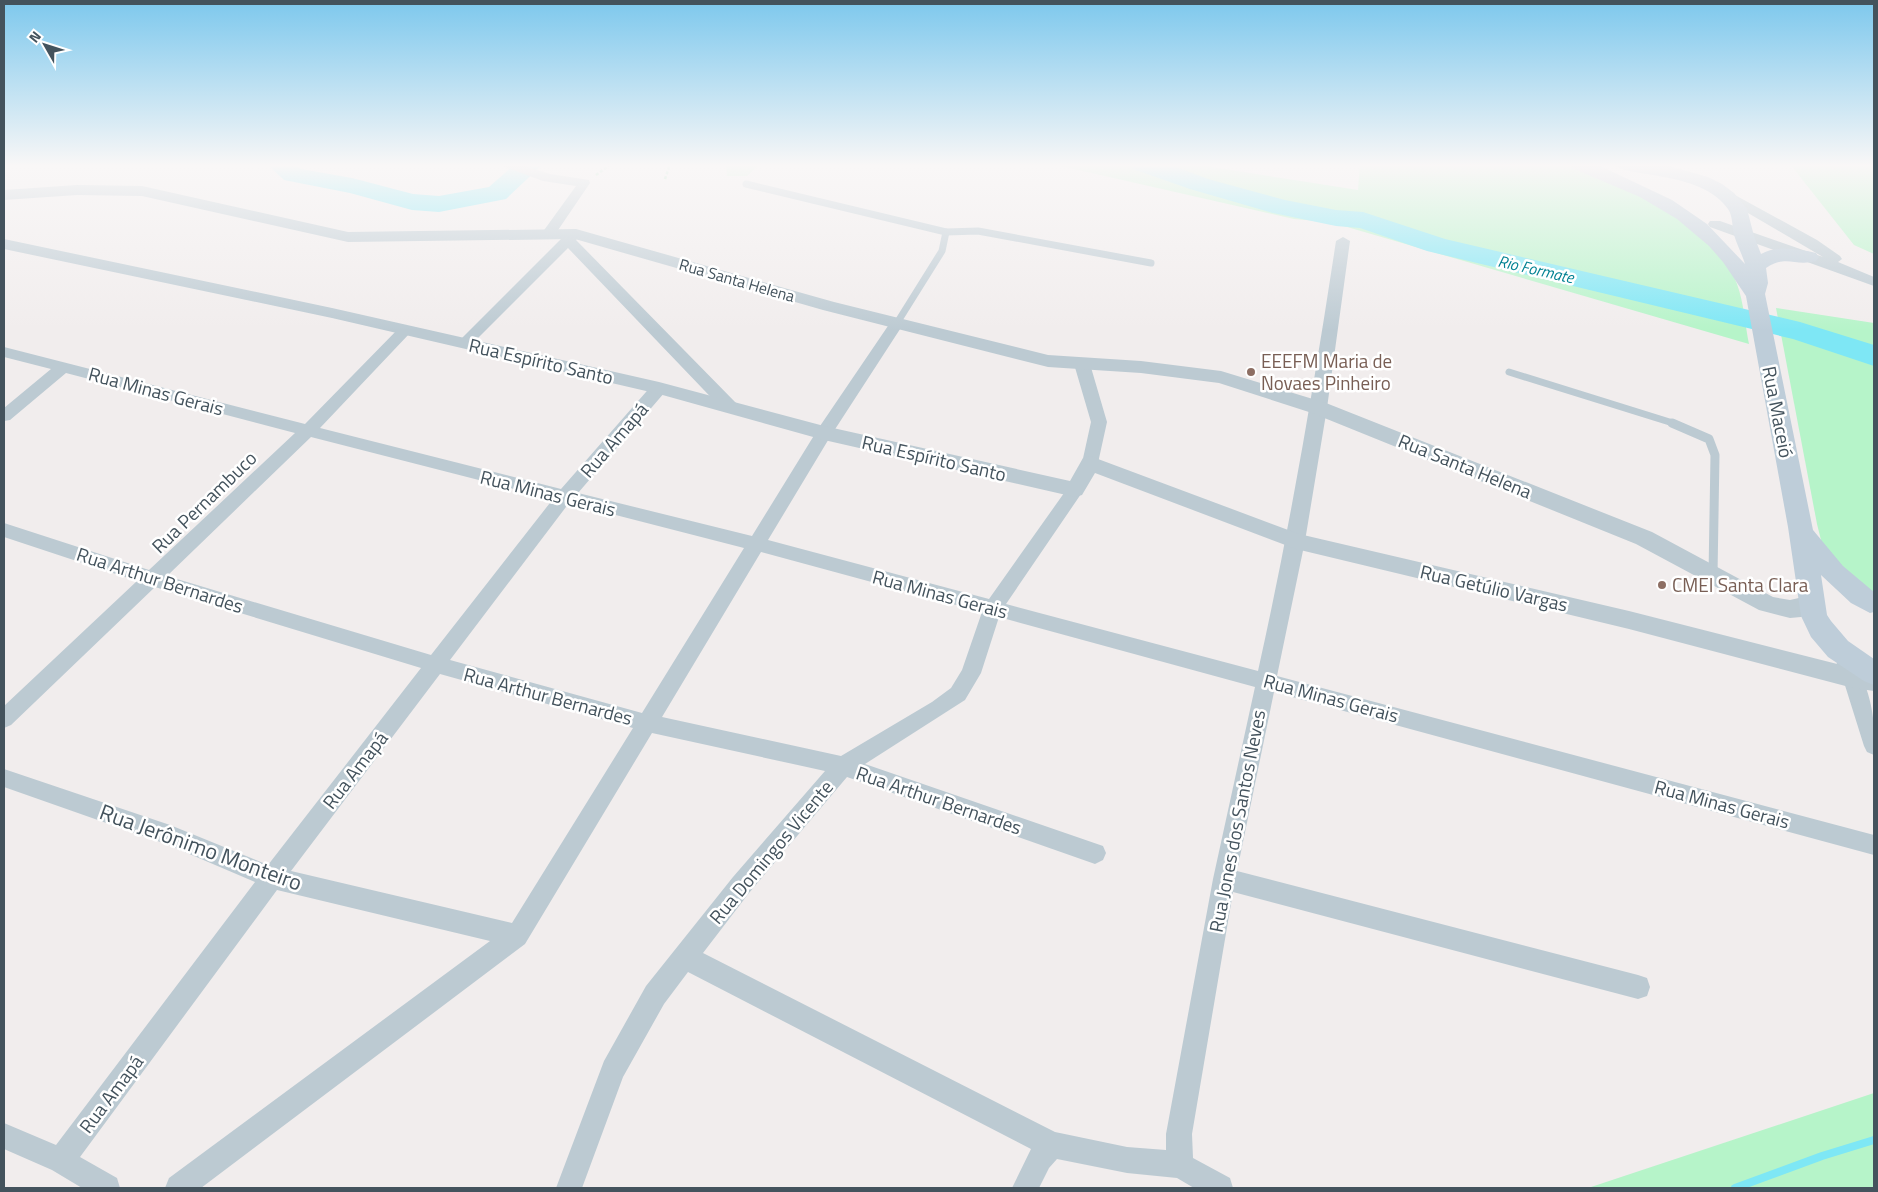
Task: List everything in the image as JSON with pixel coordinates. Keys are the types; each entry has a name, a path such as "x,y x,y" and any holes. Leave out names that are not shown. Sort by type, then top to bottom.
{"main road":[{"name":"Rua Maceió","path":"1693,220 1724,250 1743,273 1756,296"},
{"path":"1698,220 1716,224 1734,220"},
{"name":"Rua Maceió","path":"1740,220 1743,234 1757,265 1756,296 1800,527 1812,604"},
{"path":"1757,265 1775,254 1809,257"},
{"name":"Rua Maceió","path":"1800,527 1819,559 1843,584 1872,604"},
{"name":"Rua Santa Helena","path":"1812,604 1824,599 1846,599 1872,604"},
{"path":"1812,604 1814,616 1822,629 1838,649 1867,678"}],"street":[{"name":"Rua Santa Helena","path":"268,220 348,237 549,233 571,237 1048,361 1142,368 1221,377 1319,408 1644,538 1767,604 1788,610 1802,609 1812,604"},
{"path":"549,233 558,220"},
{"path":"1768,220 1812,243 1855,273"},
{"path":"1716,224 1855,273 1874,282"},
{"path":"464,344 571,237 731,408"},
{"name":"Rua Jones dos Santos Neves","path":"1180,1165 1179,1134 1224,879 1296,541 1319,408 1343,241"},
{"name":"Rua Espírito Santo","path":"4,244 405,330 659,388 824,433 1075,490"},
{"path":"179,1188 516,936 824,433 897,323"},
{"name":"Rua Pernambuco","path":"4,719 308,432 405,330"},
{"name":"Rua Minas Gerais","path":"4,352 308,432 756,544 1874,845"},
{"name":"Rua Domingos Vicente","path":"569,1188 613,1070 656,995 741,885 843,766 940,708 958,694 971,673 993,608 1075,490 1090,464 1099,422 1092,365"},
{"path":"4,416 64,367"},
{"name":"Rua Amapá","path":"61,1161 272,878 564,497 659,388"},
{"name":"Rua Getúlio Vargas","path":"1090,464 1296,541 1867,678"},
{"name":"Rua Arthur Bernardes","path":"4,530 153,579 437,665 647,723 843,766 1094,853"},
{"path":"1867,678 1874,746"},
{"name":"Rua Jerônimo Monteiro","path":"4,778 170,834 272,878 516,936"},
{"path":"1224,879 1638,987"},
{"path":"685,957 1052,1145 1127,1160 1180,1165 1220,1188"},
{"path":"4,1136 61,1161 107,1188"},
{"path":"1025,1188 1040,1159 1052,1145"}],"lane":[{"path":"894,220 946,232 978,231 1151,263"},
{"path":"897,323 942,251 946,232"},
{"path":"1509,372 1688,428 1709,439 1715,455 1713,575"}],"green space":[{"path":"1302,220 1679,220 1709,243 1726,263 1739,291 1749,344 1330,222"},
{"path":"1834,220 1874,220 1874,254 1854,245"},
{"path":"1776,308 1874,323 1874,602 1865,597 1824,552"},
{"path":"1874,1093 1874,1188 1588,1188"}],"waterway":[{"name":"Rio Formate","path":"1358,220 1437,245 1800,331 1874,356"},
{"name":"Rio Formate","path":"1870,355 1874,348"},
{"path":"1735,1188 1822,1156 1874,1140"}],"place":[{"name":"EEEFM Maria de Novaes Pinheiro","path":"1251,372"},
{"name":"CMEI Santa Clara","path":"1662,585"}]}
